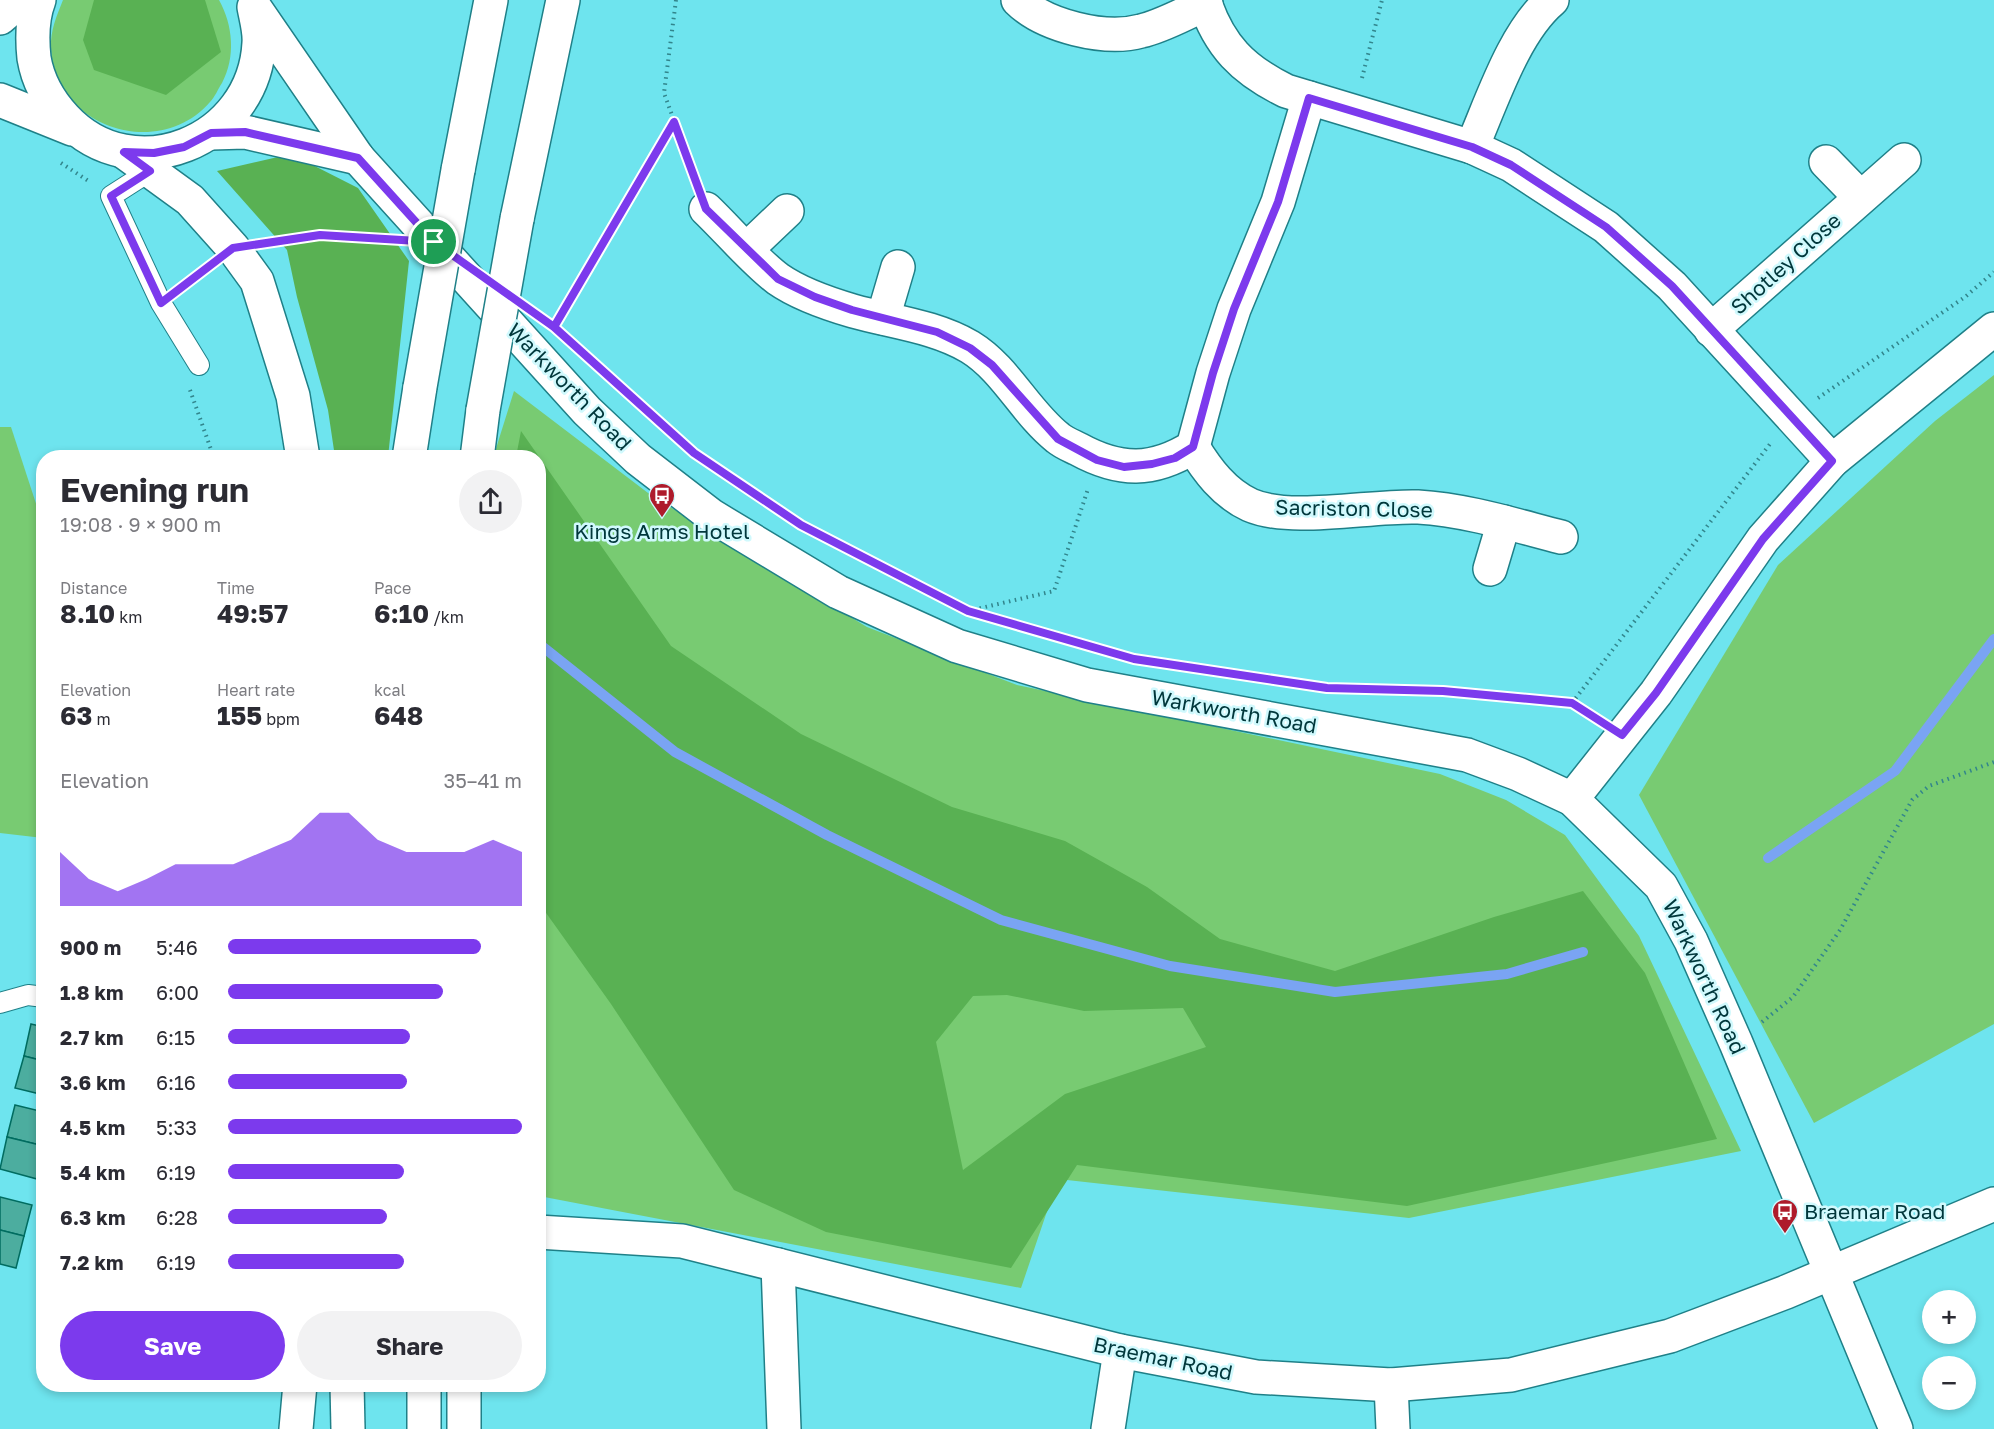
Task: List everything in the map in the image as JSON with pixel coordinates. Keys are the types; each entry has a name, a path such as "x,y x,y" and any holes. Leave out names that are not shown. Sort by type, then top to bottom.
{"street":[{"path":"0,18 21,0"},
{"path":"39,0 32,38 36,73 52,105 76,131"},
{"path":"410,450 458,170 491,0"},
{"path":"478,450 517,219 563,0"},
{"path":"1018,0 1027,9 1052,22 1081,30 1110,33 1140,32 1205,2 1217,33 1240,62 1263,80 1286,91 1472,147 1511,165 1606,227 1672,286 1832,461"},
{"path":"1472,147 1521,38 1541,10 1552,0"},
{"path":"124,152 154,153 184,147 211,133 236,108 253,77 259,43 253,4"},
{"name":"Warkworth Road","path":"253,4 358,158 587,411 638,459 712,516 838,592 957,646 1087,685 1467,755 1518,774 1572,799 1661,886 1690,941 1736,1043 1896,1429"},
{"path":"706,209 778,279 824,300 937,332 970,348 992,365 1058,439 1097,460 1124,467 1152,464 1175,458 1193,447 1213,373 1234,309 1278,202 1309,98"},
{"path":"0,100 124,152 190,200 233,248 257,281 293,396 302,450"},
{"path":"211,133 245,132 358,158"},
{"name":"Shotley Close","path":"1711,330 1904,160"},
{"name":"Shotley Close","path":"1826,162 1860,197"},
{"path":"747,249 787,211"},
{"path":"883,318 898,267"},
{"path":"1572,799 1656,693 1763,539 1832,461 1994,329"},
{"name":"Sacriston Close","path":"1193,447 1208,472 1224,487 1250,505 1287,512 1417,507 1463,512 1561,537"},
{"path":"1490,569 1504,522"},
{"path":"1832,1273 1994,1204"},
{"name":"Braemar Road","path":"546,1232 682,1241 1120,1352 1256,1377 1391,1385 1511,1375 1670,1336 1832,1273"},
{"path":"778,1265 784,1429"},
{"path":"1108,1429 1120,1352"},
{"path":"1391,1385 1393,1429"},
{"path":"297,1429 299,1392"},
{"path":"347,1392 348,1429"},
{"path":"424,1392 424,1429"},
{"path":"464,1392 464,1429"}],"lane":[{"path":"150,171 111,196 161,303 199,365"},
{"path":"0,1004 28,995 36,996"}],"path":[{"path":"676,0 664,93 706,209"},
{"path":"1354,111 1382,0"},
{"path":"554,327 674,122"},
{"path":"161,303 233,248 320,235 434,242"},
{"path":"1572,703 1791,417 1965,297 1994,272"},
{"path":"544,321 562,335"},
{"path":"589,359 694,453 791,519 968,611 1123,656"},
{"path":"968,611 1054,591 1097,460"},
{"path":"1202,669 1327,688 1443,691 1572,703 1622,735"},
{"path":"1736,1043 1793,997 1840,930 1912,800 1929,786 1994,762"}],"green space":[{"path":"63,0 219,0 230,30 231,41 229,63 222,83 210,102 189,120 164,130 138,132 113,127 90,116 70,98 57,76 51,42 54,23"},
{"path":"94,0 205,0 221,52 166,95 94,70 83,40"},
{"path":"291,154 358,188 409,261 389,450 334,450 328,410 297,297 287,250 217,171"},
{"path":"1994,375 1994,1024 1814,1123 1639,795 1778,565 1935,421"},
{"path":"514,391 652,496 867,627 1017,685 1440,774 1506,800 1565,835 1639,936 1741,1151 1409,1218 1058,1179 1021,1288 546,1197 546,450 496,450"},
{"path":"0,427 11,427 36,504 36,837 0,833"},
{"path":"521,431 534,450 517,450"},
{"path":"546,467 671,646 801,734 952,807 1065,841 1147,887 1220,939 1335,971 1494,917 1583,891 1645,973 1717,1139 1407,1206 1077,1165 1011,1268 826,1232 734,1190 611,1004 546,913","holes":["1007,995 1084,1011 1183,1008 1206,1047 1065,1094 963,1170 936,1042 973,996"]}],"building":[{"path":"31,1024 36,1025 36,1059 24,1056"},
{"path":"24,1056 36,1059 36,1093 15,1088"},
{"path":"15,1105 36,1110 36,1144 7,1137"},
{"path":"7,1137 36,1144 36,1179 0,1169"},
{"path":"0,1197 32,1205 24,1236 0,1230"},
{"path":"0,1230 24,1236 16,1268 0,1264"}],"waterway":[{"path":"1768,858 1895,771 1994,639"},
{"path":"546,649 675,752 827,835 1001,920 1170,966 1335,992 1507,974 1583,952"}],"place":[{"name":"Kings Arms Hotel","path":"662,519"},
{"name":"Braemar Road","path":"1785,1235"}],"route":[{"path":"434,242 320,235 233,248 161,303 111,196 150,171 124,152 154,153 184,147 211,133 245,132 358,158 434,242 554,327 694,453 801,525 968,611 1134,659 1327,688 1443,691 1572,703 1622,735 1656,693 1763,539 1832,461 1672,286 1606,227 1511,165 1472,147 1309,98 1278,202 1234,309 1213,373 1193,447 1175,458 1152,464 1124,467 1097,460 1058,439 992,365 970,348 937,332 852,310 815,297 778,279 706,209 674,122 554,327 494,285 434,242"}]}
